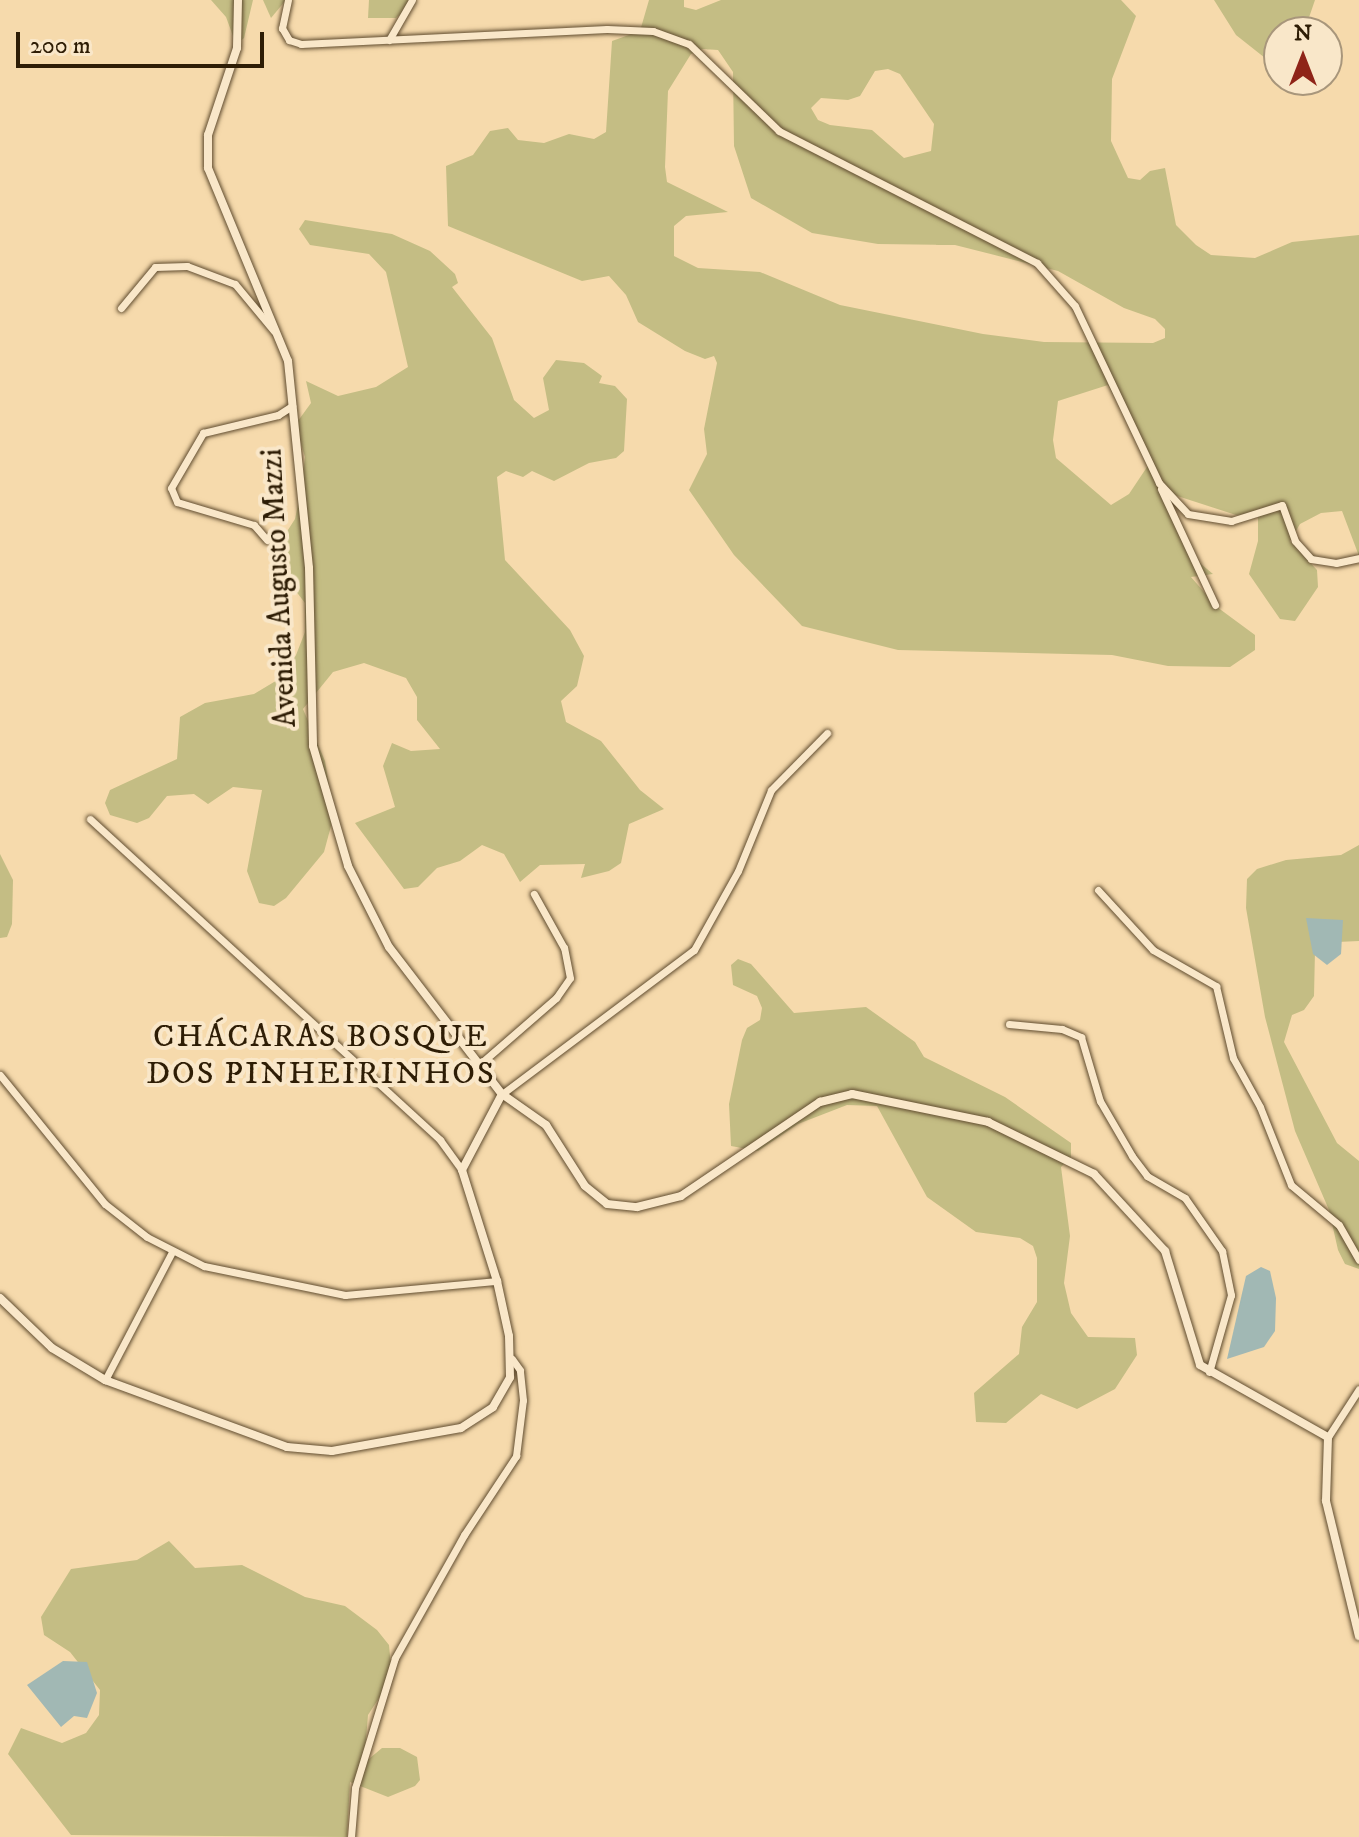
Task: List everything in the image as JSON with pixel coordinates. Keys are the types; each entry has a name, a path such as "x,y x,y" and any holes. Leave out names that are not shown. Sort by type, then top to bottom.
{"street":[{"name":"Avenida Augusto Mazzi","path":"238,0 237,48 208,135 208,168 218,204 283,342 309,568 310,725 337,835 368,915 502,1094 546,1125 597,1198 622,1207 652,1206 681,1196 835,1096 898,1102 1012,1130 1094,1174 1160,1245 1174,1268 1191,1343 1209,1374"},
{"path":"288,0 282,28 294,43 607,29 653,31 689,44 779,131 1037,263 1075,306 1215,605"},
{"path":"389,40 412,0"},
{"path":"121,308 155,267 187,266 242,289 283,342"},
{"path":"267,540 254,525 177,502 171,488 203,433 278,415 292,406"},
{"path":"1159,483 1176,504 1202,519 1244,519 1282,505 1295,541 1311,559 1336,563 1359,558"},
{"path":"462,1170 502,1094 694,950 719,911 771,790 797,757 827,733"},
{"path":"90,819 440,1140 462,1170 497,1281 512,1359 520,1370 523,1400 516,1456 464,1535 395,1658 355,1788 351,1837"},
{"path":"1098,890 1153,950 1216,986 1233,1058 1260,1107 1291,1185 1339,1225 1359,1260"},
{"path":"480,1064 556,998 570,978 569,959 534,894"},
{"path":"1009,1024 1062,1029 1081,1037 1100,1101 1132,1156 1147,1176 1185,1198 1222,1251 1231,1295 1209,1374 1328,1437"},
{"path":"0,1075 105,1204 172,1252 238,1276 345,1295 497,1281"},
{"path":"105,1380 172,1252"},
{"path":"0,1298 52,1348 105,1380 287,1447 332,1451 439,1433 478,1420 503,1393 512,1359"},
{"path":"1359,1389 1328,1437 1326,1501 1359,1636"}],"shaded area":[{"path":"211,0 253,0 244,38 239,42 233,36 226,17"},
{"path":"263,0 286,0 271,18"},
{"path":"369,0 416,0 396,18 368,18"},
{"path":"649,0 684,0 684,7 696,10 721,0 1121,0 1136,16 1112,79 1111,141 1128,178 1140,180 1150,171 1165,168 1176,225 1211,255 1255,258 1292,242 1359,235 1359,556 1342,511 1321,513 1300,524 1290,541 1317,570 1318,587 1295,621 1280,619 1249,574 1258,541 1258,513 1236,515 1165,492 1195,559 1213,574 1191,577 1217,607 1255,635 1255,650 1230,667 1168,666 1112,655 898,650 802,626 734,555 689,490 707,454 704,429 717,363 714,356 705,359 685,351 638,322 626,295 609,276 582,281 448,226 446,166 473,155 490,131 508,128 518,140 544,143 569,134 594,139 606,132 612,41 640,31","holes":["703,49 718,50 733,72 734,146 751,198 812,233 878,244 955,245 1058,271 1124,308 1155,319 1165,329 1165,338 1153,343 1044,342 983,334 840,305 760,272 698,268 674,256 674,226 686,216 728,212 667,182 668,91 691,54","888,69 900,74 934,124 931,151 904,158 872,130 830,125 818,120 811,108 821,98 848,100 860,96 875,71","1108,385 1151,461 1129,494 1111,505 1056,458 1053,440 1058,401"]},
{"path":"1214,0 1315,0 1310,16 1263,16 1263,56 1236,35"},
{"path":"305,220 392,234 430,251 455,274 458,283 452,287 492,338 514,400 534,418 549,410 543,378 556,360 584,363 602,376 599,383 615,386 627,399 624,451 616,458 589,463 554,481 532,471 523,477 506,471 497,477 505,560 570,630 584,656 577,686 561,701 566,722 601,741 640,790 664,809 629,824 621,863 609,871 581,878 585,864 540,865 520,882 504,854 482,845 460,861 437,868 418,887 404,889 355,823 395,807 383,766 392,743 411,751 440,749 417,720 417,697 406,678 364,663 333,672 303,709 325,761 334,815 324,852 286,898 274,906 259,903 247,871 262,790 233,787 208,804 194,794 167,796 149,818 137,823 110,815 105,803 110,790 177,759 180,717 205,703 254,694 279,679 296,655 305,632 305,603 285,577 277,547 295,519 301,490 305,457 295,425 311,403 306,381 338,396 376,387 408,367 386,272 369,254 310,245 299,229"},
{"path":"1359,845 1359,941 1337,942 1315,951 1314,996 1304,1010 1292,1015 1284,1042 1337,1143 1359,1161 1359,1269 1345,1264 1338,1250 1329,1210 1295,1131 1265,1017 1246,908 1247,879 1257,869 1286,860 1341,855"},
{"path":"0,854 13,880 12,924 7,937 0,938"},
{"path":"738,959 751,964 794,1013 866,1007 915,1042 924,1057 1005,1097 1071,1143 1071,1157 1061,1167 1070,1236 1064,1283 1071,1313 1088,1337 1135,1338 1137,1355 1115,1389 1077,1409 1041,1394 1006,1423 976,1422 974,1393 1019,1354 1022,1327 1037,1302 1037,1258 1033,1246 1020,1238 976,1232 927,1197 877,1106 847,1105 798,1124 758,1151 731,1146 729,1104 742,1040 747,1028 760,1020 762,1008 757,996 733,985 731,965"},
{"path":"169,1541 195,1568 242,1565 305,1597 345,1606 377,1630 389,1645 392,1678 368,1715 364,1763 382,1748 400,1748 417,1757 420,1780 415,1786 388,1797 350,1782 347,1837 71,1835 8,1754 21,1728 62,1743 86,1733 99,1715 100,1690 70,1652 44,1635 41,1617 71,1569 137,1560"}],"water":[{"path":"1306,918 1343,920 1341,954 1327,965 1313,954"},
{"path":"1261,1267 1270,1271 1276,1298 1275,1331 1264,1347 1227,1359 1246,1276"},
{"path":"63,1661 87,1662 97,1693 87,1718 74,1716 61,1727 27,1685"}],"district":[{"name":"CHÁCARAS BOSQUE DOS PINHEIRINHOS","path":"321,1056"}]}
